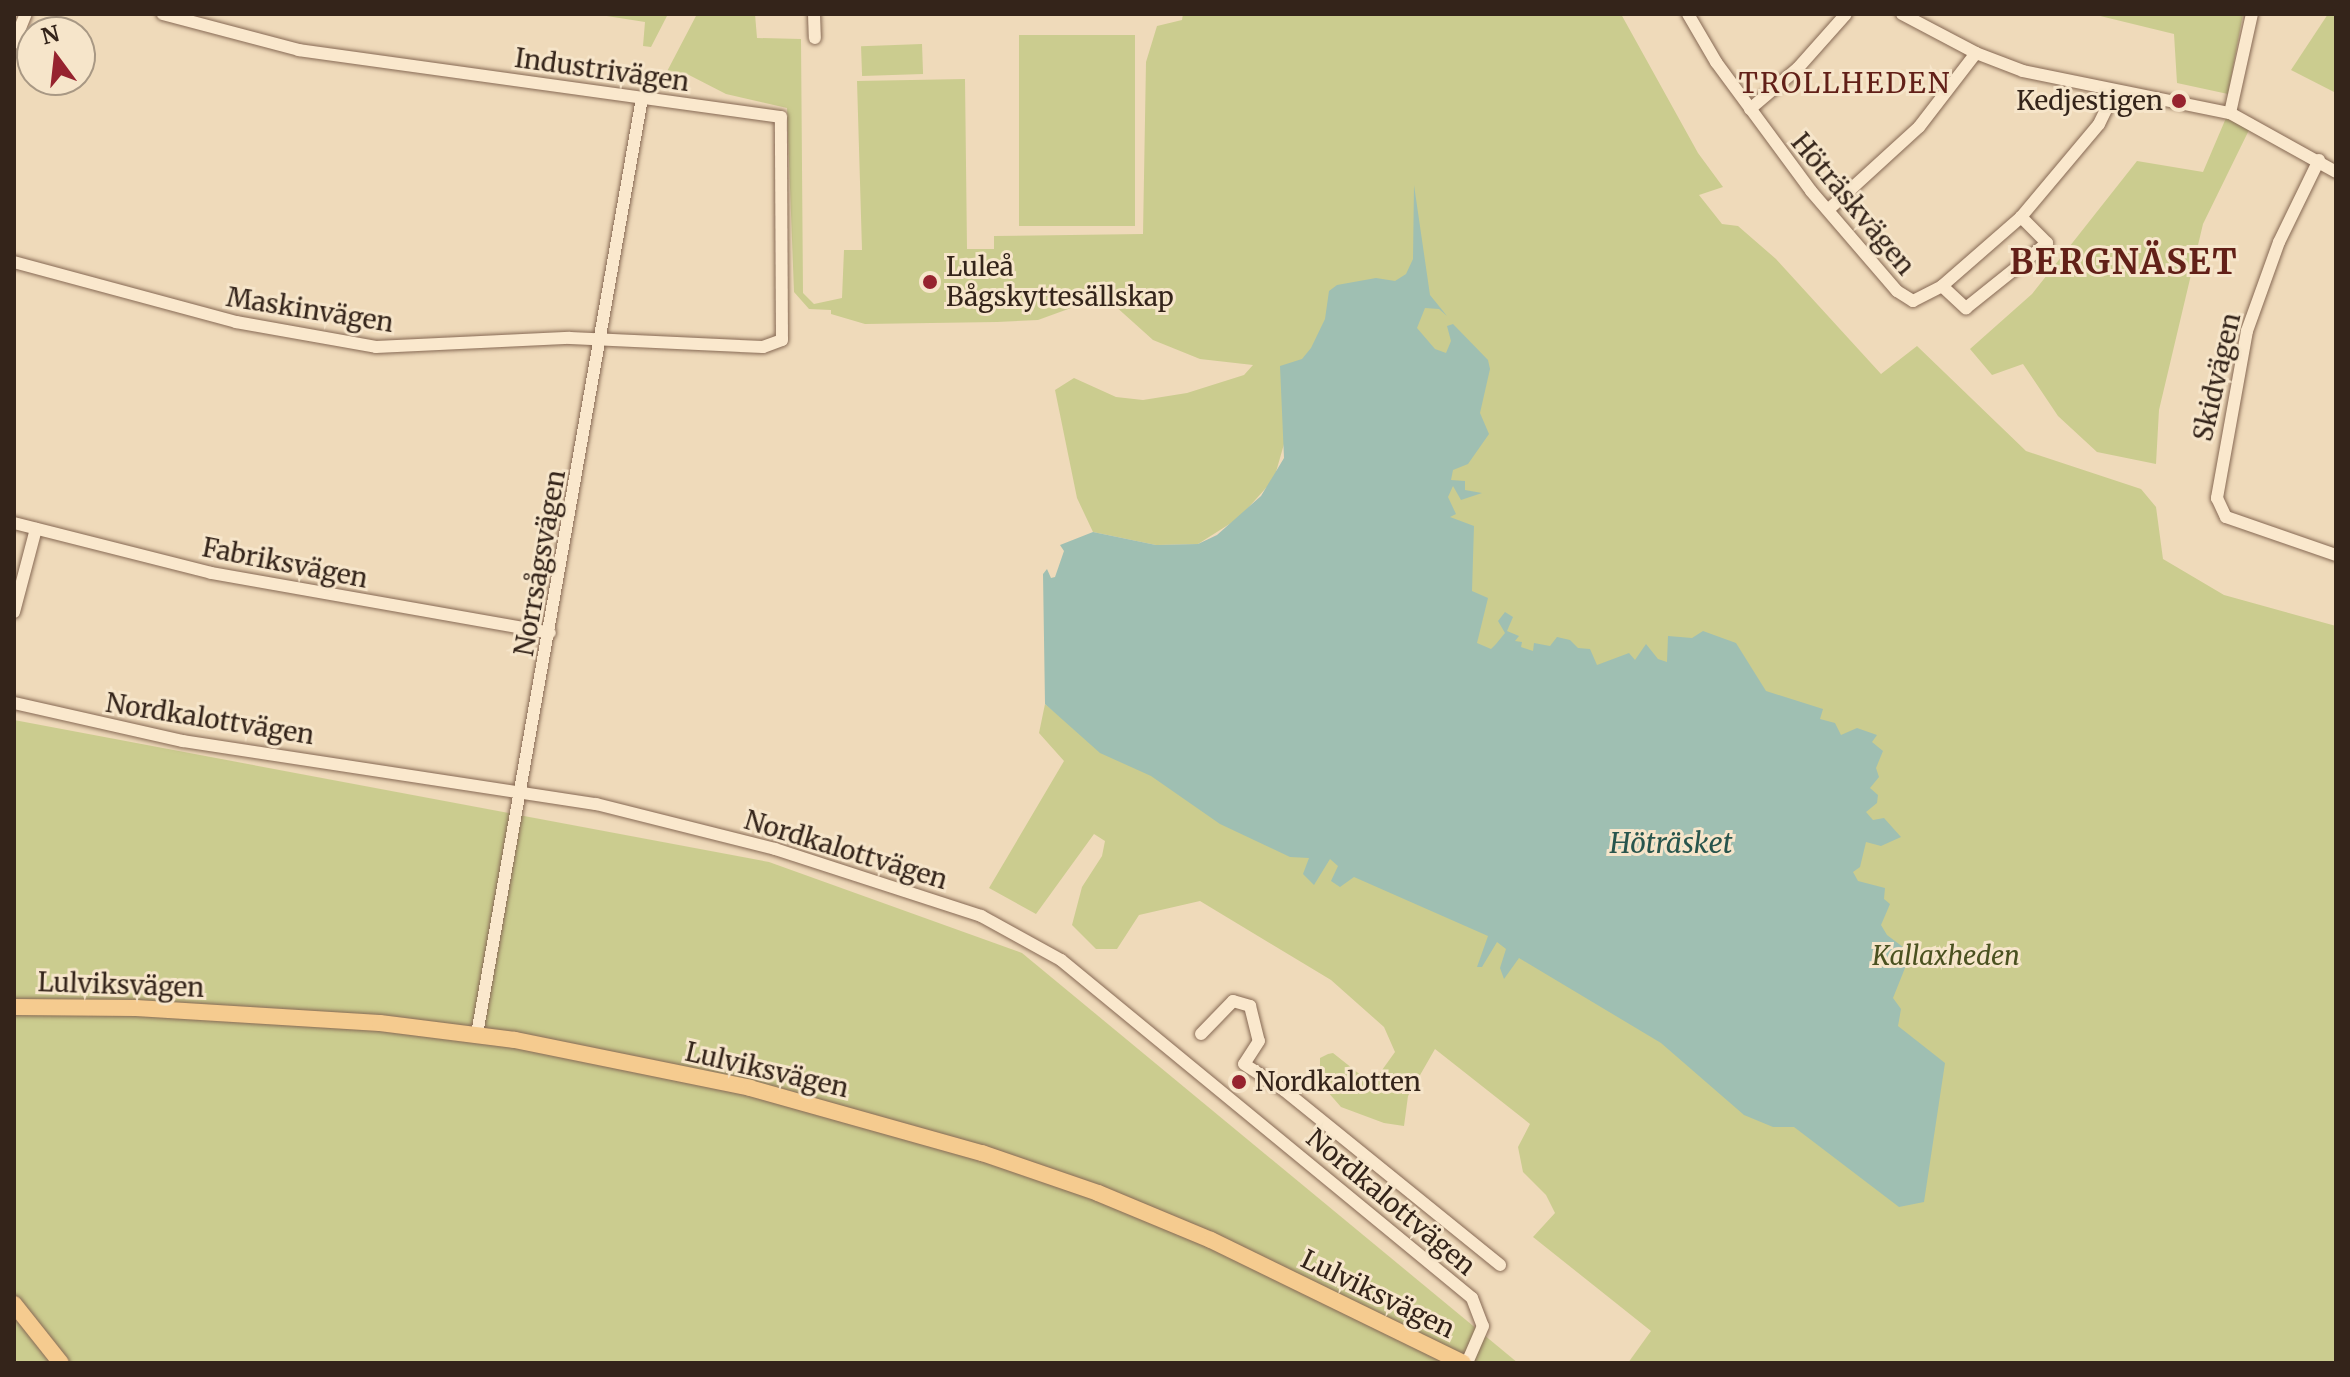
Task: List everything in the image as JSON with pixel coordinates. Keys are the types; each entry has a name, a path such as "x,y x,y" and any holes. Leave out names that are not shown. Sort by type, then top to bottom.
{"main road":[{"name":"Lulviksvägen","path":"14,1007 274,1014 477,1034 750,1088 982,1153 1211,1240 1465,1363"},
{"path":"14,1304 61,1363"}],"street":[{"path":"14,43 26,14"},
{"name":"Industrivägen","path":"163,14 299,50 777,115 783,121 785,335 774,346 749,346"},
{"path":"814,14 815,38"},
{"name":"Höträskvägen","path":"1688,14 1750,109 1828,210 1907,300 1923,299 1942,286"},
{"path":"1750,109 1798,68 1846,14"},
{"path":"1902,14 1976,53 2037,75 2230,113 2336,172"},
{"path":"2230,113 2252,14"},
{"path":"1828,210 1919,127 1976,53"},
{"path":"2021,217 2047,243 1966,308 1942,286 2021,217 2083,145 2108,111 2115,91"},
{"name":"Norrsågsvägen","path":"477,1034 524,791 642,98"},
{"name":"Skidvägen","path":"2319,160 2279,242 2244,344 2217,492 2219,511 2226,517 2336,555"},
{"name":"Maskinvägen","path":"14,262 142,300 347,343 425,348 600,339 749,346"},
{"name":"Fabriksvägen","path":"14,523 211,573 550,633"},
{"path":"14,612 36,529"},
{"name":"Nordkalottvägen","path":"14,703 183,741 524,791 704,830 855,873 981,916 1056,957 1472,1298 1483,1326 1465,1363"},
{"path":"1201,1034 1233,1001 1250,1006 1259,1041 1244,1064 1284,1090 1500,1265"}],"green space":[{"path":"594,14 668,14 651,47 643,46 645,22"},
{"name":"Kallaxheden","path":"697,14 755,14 757,38 801,39 803,293 814,304 842,298 844,250 862,250 857,81 965,79 967,249 994,249 994,236 1143,234 1146,62 1157,26 1182,20 1183,14 1621,14 1698,153 1723,187 1699,195 1722,224 1738,226 1776,259 1881,374 1917,346 2026,451 2141,489 2156,507 2163,559 2224,595 2336,626 2336,1363 1628,1363 1651,1331 1533,1237 1555,1213 1546,1195 1523,1172 1518,1147 1530,1124 1435,1049 1408,1096 1404,1126 1384,1123 1341,1107 1320,1083 1320,1058 1328,1054 1333,1053 1372,1084 1395,1052 1384,1027 1331,980 1200,901 1139,915 1117,949 1096,949 1072,925 1082,887 1102,856 1105,841 1094,834 1036,914 989,888 1064,761 1039,733 1045,704 1080,733 1337,430 1283,412 1286,437 1274,479 1239,518 1198,544 1156,545 1093,532 1077,498 1055,390 1074,378 1116,397 1143,400 1187,393 1244,375 1253,365 1200,359 1153,340 1104,296 1038,320 997,322 865,324 831,314 831,310 809,309 794,292 787,108 726,94 689,75 662,81"},
{"path":"2092,14 2243,14 2228,94 2177,83 2174,34"},
{"path":"2328,14 2336,14 2336,93 2291,70"},
{"path":"1019,35 1135,35 1135,226 1019,226"},
{"path":"922,44 923,74 862,76 861,46"},
{"path":"2226,118 2249,130 2203,224 2159,410 2156,464 2097,452 2058,416 2023,364 1992,375 1970,349 2032,294 2137,161 2203,172"},
{"path":"14,720 769,862 1022,953 1518,1363 14,1363"}],"water":[{"name":"Höträsket","path":"1414,185 1430,295 1447,316 1439,309 1425,308 1417,328 1435,349 1446,353 1451,341 1447,326 1453,324 1488,360 1490,369 1480,413 1489,434 1468,464 1453,470 1451,480 1465,481 1465,490 1482,493 1461,500 1453,486 1448,497 1456,514 1450,517 1474,526 1472,591 1488,598 1477,643 1491,649 1496,644 1505,633 1498,621 1505,612 1513,617 1507,631 1519,636 1515,641 1522,642 1521,647 1533,651 1534,643 1550,646 1557,637 1570,640 1578,648 1590,649 1597,665 1629,653 1635,660 1646,644 1658,659 1667,662 1668,636 1692,638 1703,631 1736,643 1766,691 1823,709 1820,719 1835,723 1841,735 1857,728 1877,735 1872,742 1883,751 1876,768 1879,777 1870,788 1878,795 1877,803 1866,812 1873,820 1884,818 1901,837 1881,846 1866,842 1860,867 1853,872 1858,881 1885,888 1884,899 1890,904 1881,925 1887,935 1911,953 1893,998 1901,1009 1898,1026 1945,1063 1924,1202 1899,1207 1794,1127 1773,1127 1744,1115 1661,1043 1519,958 1504,979 1500,968 1506,949 1497,942 1482,967 1477,967 1488,936 1354,877 1340,887 1331,881 1338,866 1330,859 1314,885 1303,874 1309,858 1290,857 1220,824 1151,776 1100,753 1045,704 1043,574 1047,569 1051,578 1055,577 1064,551 1060,545 1093,532 1156,545 1198,544 1217,535 1261,496 1284,458 1280,366 1302,359 1311,348 1325,319 1329,291 1337,285 1376,278 1395,281 1406,274 1413,259"}],"place":[{"name":"Kedjestigen","path":"2179,101"},
{"name":"Luleå Bågskyttesällskap","path":"930,282"},
{"name":"Nordkalotten","path":"1239,1082"}],"district":[{"name":"TROLLHEDEN","path":"1845,83"},
{"name":"BERGNÄSET","path":"2124,263"}]}
